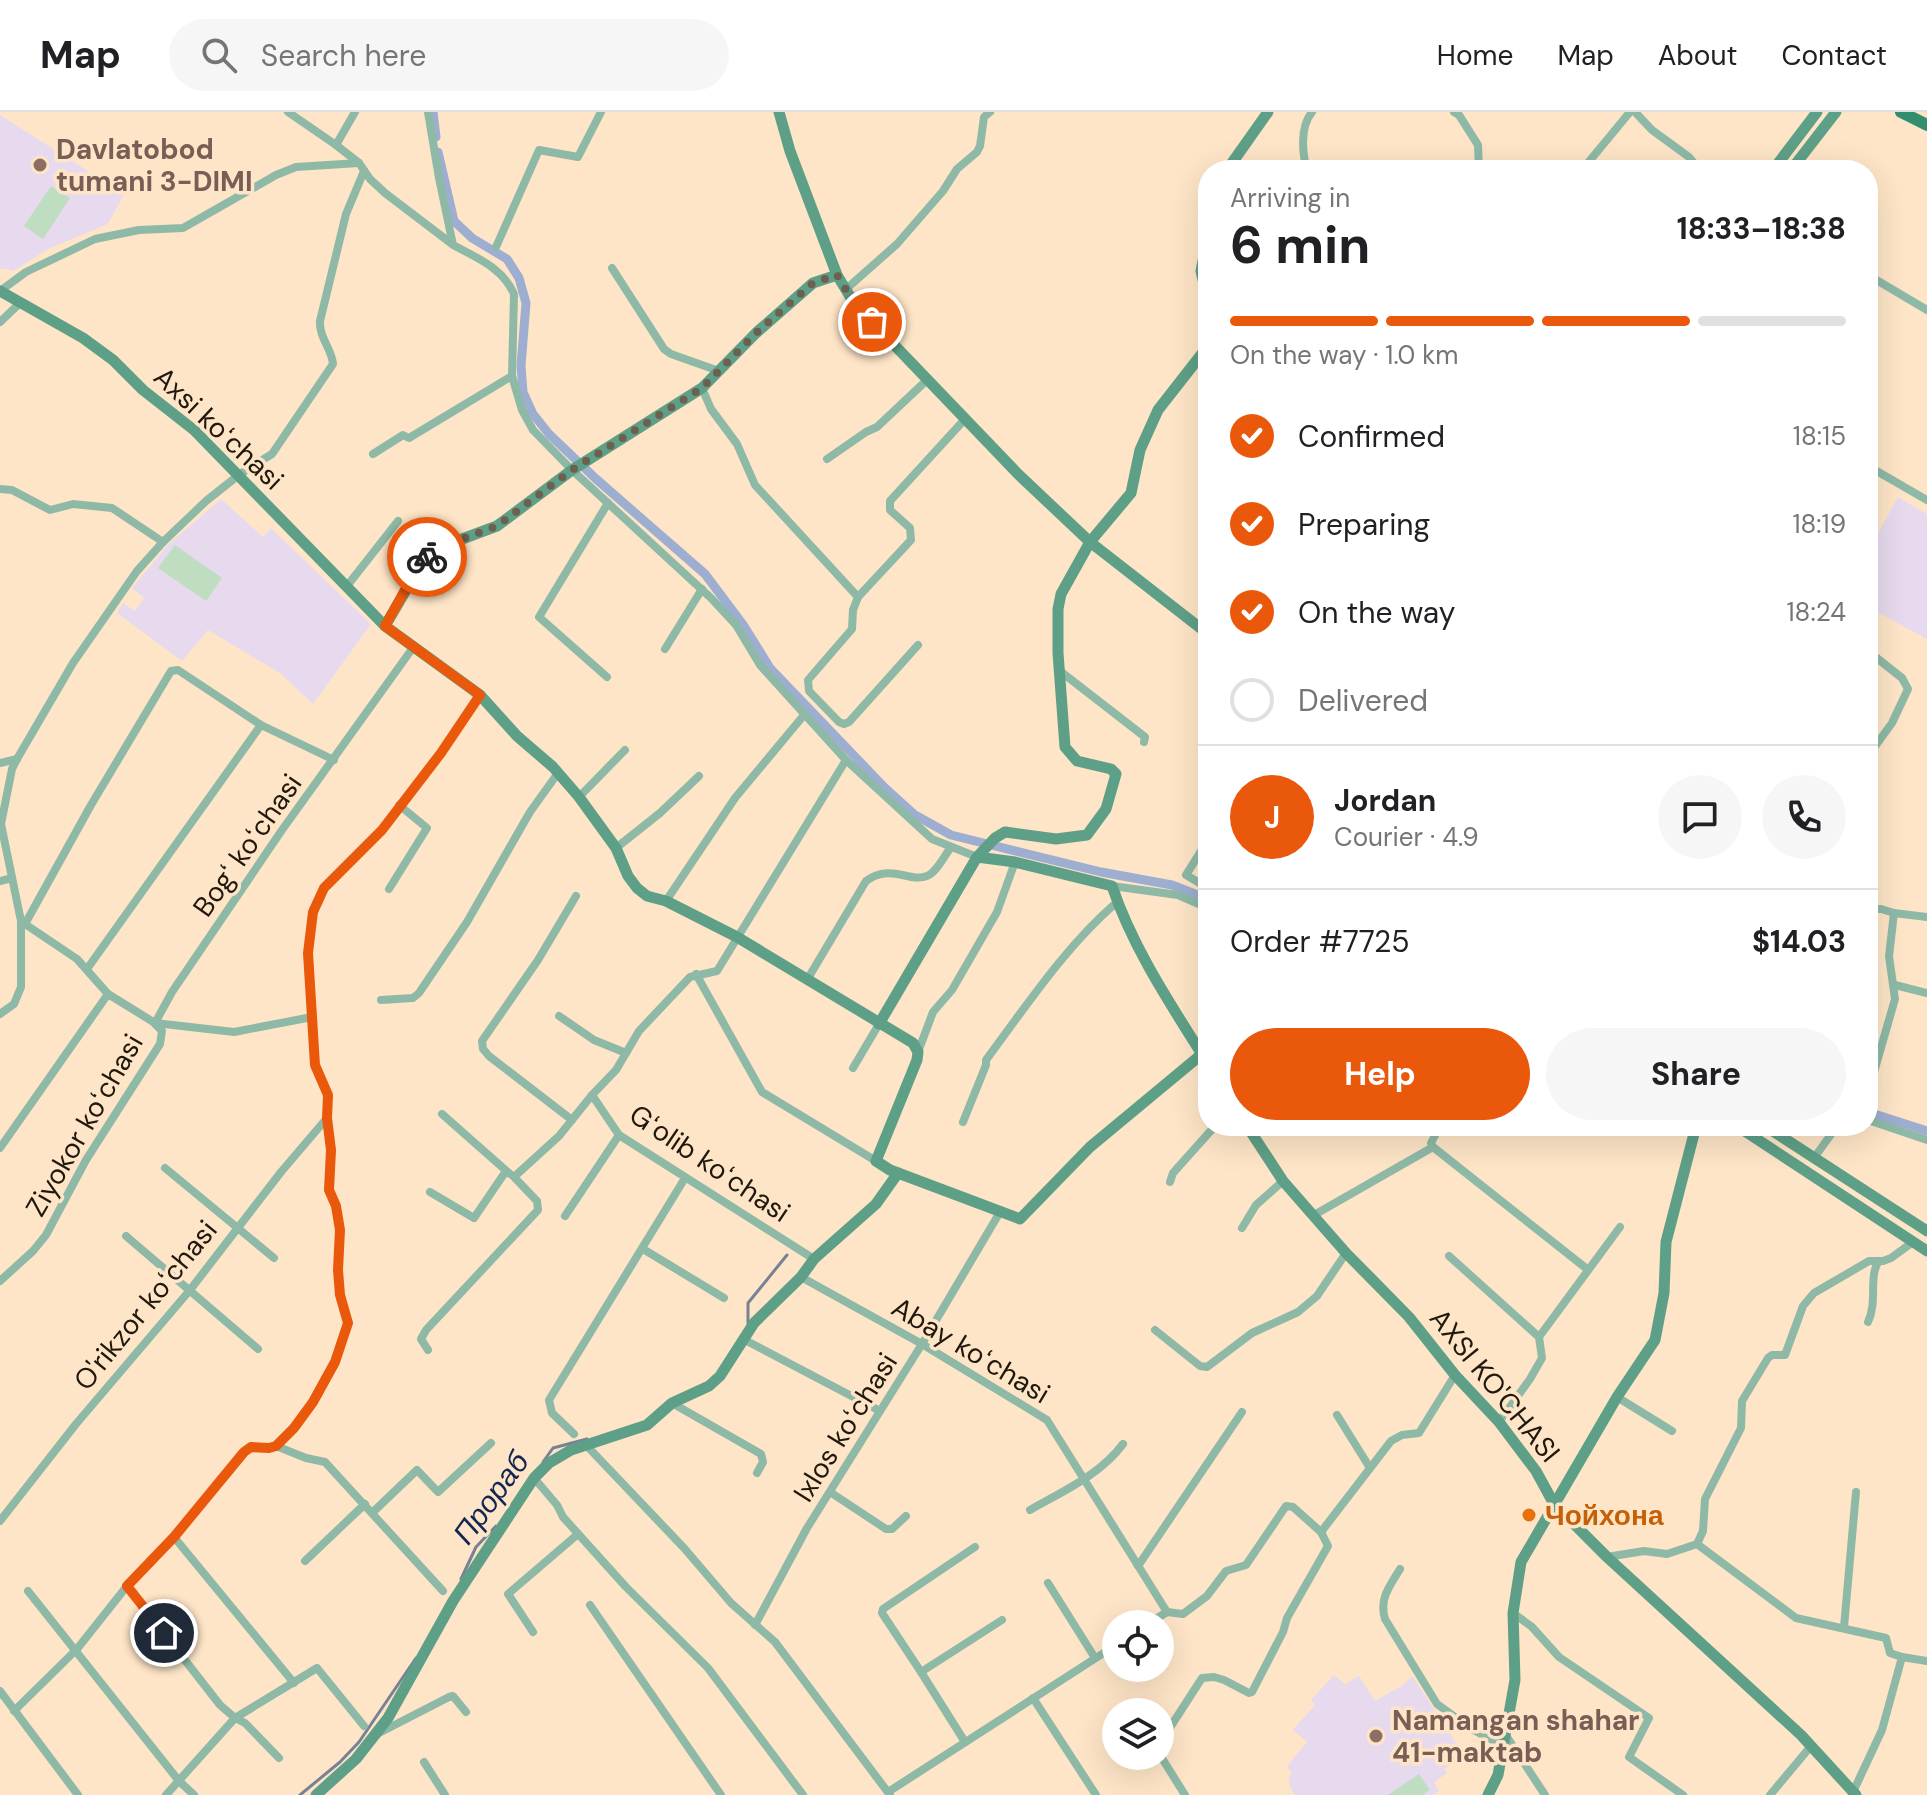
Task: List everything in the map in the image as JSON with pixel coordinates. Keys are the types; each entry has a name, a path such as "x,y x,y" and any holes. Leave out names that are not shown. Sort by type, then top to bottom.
{"main road":[{"path":"1901,112 1927,125"}],"street":[{"path":"288,112 336,145 402,207 453,245 498,270 509,282 514,294 512,376 522,410 533,430 702,589 736,625 760,665 804,715 846,760 932,839 951,847 1112,886 1178,895 1198,904"},
{"path":"336,145 355,112"},
{"path":"428,112 453,245"},
{"path":"496,247 539,150 578,157 601,112"},
{"path":"779,112 790,151 837,275 854,303 1018,474 1090,542 1198,627"},
{"path":"845,290 897,244 957,169 977,152 984,117 990,112"},
{"path":"1234,160 1268,112"},
{"path":"1297,112 1305,121"},
{"path":"1305,160 1305,121 1312,112"},
{"path":"1454,112 1478,145 1479,160"},
{"path":"1591,160 1632,112 1692,160"},
{"path":"1781,160 1817,112"},
{"path":"1799,160 1836,112"},
{"path":"0,291 26,272 95,239 139,230 183,228 276,175 296,167 362,167"},
{"path":"0,1014 14,1004 21,987 23,922 1,824 12,769 81,652 137,571 163,542 240,474 272,454 333,364 321,337 320,321 346,214 362,167"},
{"path":"612,268 664,349 719,371"},
{"path":"385,626 425,558 446,545 497,526 575,468 702,388 756,333 813,283 837,275"},
{"path":"1878,281 1927,310"},
{"name":"Axsi koʻchasi","path":"0,291 83,338 113,360 240,474 385,626 412,649 480,695 579,797 616,848 637,888 647,896 666,901 737,937 913,1043 918,1052"},
{"path":"0,322 21,302"},
{"path":"853,1068 980,854 994,839 1005,832 1056,839 1087,835 1106,809 1116,774 1111,769 1077,761 1068,752 1060,671 1058,609 1061,594 1090,542 1131,493 1140,450 1158,410 1198,359"},
{"path":"373,454 403,435 409,438 512,376"},
{"path":"827,459 877,427 927,380"},
{"path":"702,388 711,409 737,444 755,485 858,597"},
{"path":"918,645 849,722 839,722 809,691 808,680 852,629 853,610 858,597 911,540 910,528 890,510 890,501 965,419"},
{"path":"1878,472 1927,500"},
{"path":"0,489 12,490 50,510 73,504 112,508 163,542"},
{"path":"607,677 539,617 608,503"},
{"path":"347,586 398,521"},
{"path":"665,649 702,589"},
{"name":"Bogʻ koʻchasi","path":"155,1023 172,992 282,830 412,649"},
{"path":"1878,659 1902,678 1908,689 1892,723 1878,742"},
{"path":"23,922 167,675 178,670 261,725 334,760"},
{"path":"1060,671 1145,737 1144,742"},
{"path":"795,704 809,691"},
{"path":"14,1711 77,1649 127,1586 174,1537 244,1452 251,1447 276,1446 294,1428 313,1402 335,1362 348,1323 340,1295 340,1230 336,1206 329,1190 331,1150 328,1095 315,1065 308,953 313,912 324,888 355,859 399,805 441,753 480,695"},
{"path":"666,901 735,798 804,715"},
{"name":"Bogʻ koʻchasi","path":"87,969 261,725"},
{"path":"579,797 625,750"},
{"path":"0,763 17,759"},
{"path":"430,1192 474,1218 510,1174 572,1120 616,1070 639,1031 654,1014 696,974 717,971 846,760"},
{"path":"381,1000 413,998 419,993 467,922 530,812 558,773"},
{"path":"616,848 699,776"},
{"path":"389,889 427,828 399,805"},
{"path":"807,980 866,881 879,873 928,876 951,847"},
{"path":"1198,856 1186,875 1198,882"},
{"path":"876,1161 933,1012 952,990 997,912 1015,862"},
{"path":"0,881 12,878"},
{"path":"1112,886 1149,965 1198,1047"},
{"path":"572,1120 489,1056 483,1049 482,1041 538,960 576,896"},
{"path":"963,1122 986,1060 1055,966 1088,927 1117,902"},
{"path":"1878,909 1927,917"},
{"path":"1878,1060 1890,1020 1895,985 1889,956 1894,913"},
{"path":"23,922 77,959 108,994 155,1023 234,1032 312,1017"},
{"path":"696,974 762,1092 898,1173 1014,1219 1025,1216 1090,1147 1198,1064"},
{"path":"1895,985 1927,993"},
{"path":"0,1148 108,994"},
{"path":"559,1016 594,1040 626,1053"},
{"name":"Ziyokor koʻchasi","path":"0,1281 46,1235 86,1160 160,1044 162,1031 155,1023"},
{"name":"Gʻolib koʻchasi","path":"592,1095 619,1135 814,1259"},
{"path":"428,1350 421,1339 426,1330 538,1210 537,1201 510,1174 442,1114"},
{"name":"O'rikzor koʻchasi","path":"0,1521 69,1432 190,1290 237,1227 327,1118"},
{"path":"1878,1123 1927,1140"},
{"path":"565,1216 619,1135"},
{"path":"1170,1182 1173,1173 1206,1136"},
{"name":"AXSI KO'CHASI","path":"1254,1136 1283,1181 1346,1253 1409,1317 1455,1375 1499,1422 1536,1471 1554,1504 1811,1746 1855,1794"},
{"path":"1435,1136 1431,1143 1433,1147 1587,1269"},
{"path":"1488,1795 1498,1775 1515,1680 1513,1613 1521,1562 1617,1397 1655,1340 1664,1293 1666,1242 1693,1136"},
{"path":"1752,1136 1927,1251"},
{"path":"1780,1136 1927,1231"},
{"path":"1814,1158 1830,1136"},
{"path":"1314,1215 1433,1147"},
{"path":"165,1168 274,1258"},
{"path":"316,1795 356,1759 388,1718 453,1601 534,1478 549,1463 571,1450 647,1425 672,1403 709,1386 720,1376 754,1323 801,1277 814,1259 876,1204 898,1173"},
{"path":"574,1434 552,1413 549,1400 685,1178"},
{"path":"1242,1228 1256,1205 1283,1181"},
{"name":"Ixlos koʻchasi","path":"755,1625 807,1528 1000,1212"},
{"path":"1539,1337 1620,1227"},
{"path":"126,1236 258,1349"},
{"path":"1607,1557 1644,1551 1667,1554 1697,1544 1703,1531 1705,1499 1739,1436 1742,1401 1770,1356 1785,1355 1803,1306 1814,1293 1869,1261 1891,1258 1913,1242"},
{"path":"643,1249 724,1298"},
{"path":"1155,1330 1200,1366 1207,1367 1252,1333 1298,1312 1317,1296 1346,1253"},
{"path":"1449,1256 1539,1337 1542,1358 1499,1422"},
{"path":"1868,1322 1875,1297 1872,1270 1879,1261"},
{"name":"Abay koʻchasi","path":"801,1277 922,1344 1047,1420 1166,1610"},
{"path":"743,1339 880,1411"},
{"path":"1321,1532 1396,1437 1419,1433 1455,1375"},
{"path":"1617,1397 1672,1431"},
{"path":"672,1403 761,1454 763,1462 757,1473"},
{"path":"1138,1566 1242,1412"},
{"path":"1337,1415 1370,1468"},
{"path":"373,1512 417,1470 438,1492 491,1443"},
{"path":"1030,1510 1111,1460 1123,1444"},
{"path":"586,1445 684,1548 731,1603 775,1642 889,1793 1102,1654"},
{"path":"276,1446 325,1462 443,1591"},
{"path":"534,1478 578,1534 626,1587 708,1668 803,1795"},
{"path":"830,1492 886,1529 892,1529 906,1516"},
{"path":"1844,1627 1856,1492"},
{"path":"305,1561 365,1504"},
{"path":"1174,1613 1183,1614 1207,1596 1226,1571 1246,1565 1286,1506 1293,1507 1321,1532 1328,1546 1287,1618 1252,1692 1214,1677 1202,1678 1174,1721"},
{"path":"533,1632 508,1594 578,1534"},
{"path":"174,1537 294,1683"},
{"path":"1697,1544 1796,1618 1886,1638 1890,1653 1927,1661"},
{"path":"965,1742 882,1613 883,1609 975,1547"},
{"path":"1400,1569 1384,1596 1382,1607 1385,1619 1437,1704 1470,1728 1503,1746"},
{"path":"1048,1583 1095,1658"},
{"path":"127,1586 220,1705 245,1723 279,1758"},
{"path":"28,1591 179,1781 194,1795"},
{"path":"590,1605 721,1795"},
{"path":"1513,1613 1542,1636 1559,1657 1649,1718 1629,1757 1683,1795"},
{"path":"921,1672 1002,1620"},
{"path":"1855,1794 1882,1730 1902,1657"},
{"path":"166,1795 235,1718 317,1668 364,1726"},
{"path":"0,1691 78,1795"},
{"path":"376,1734 453,1696 466,1712"},
{"path":"1033,1698 1096,1795"},
{"path":"1504,1733 1544,1795"},
{"path":"1770,1795 1811,1746"},
{"path":"424,1762 445,1795"},
{"path":"1169,1770 1185,1795"}],"shaded area":[{"name":"Davlatobod tumani 3-DIMI","path":"0,115 124,194 108,224 48,249 13,271 0,269"},
{"path":"1898,497 1927,514 1927,639 1878,612 1878,534"},
{"path":"221,499 263,537 271,528 371,624 313,704 280,673 208,630 182,661 117,613 123,603 135,611 144,598 132,588 169,544"},
{"name":"Namangan shahar 41-maktab","path":"1334,1675 1345,1684 1359,1676 1375,1701 1403,1685 1412,1676 1461,1750 1456,1753 1460,1760 1444,1769 1447,1773 1434,1782 1439,1791 1433,1795 1295,1795 1290,1787 1289,1776 1292,1773 1287,1766 1307,1742 1293,1730 1315,1705 1311,1700"}],"green space":[{"path":"51,186 70,198 43,239 24,226"},
{"path":"175,545 222,578 206,601 158,568"},
{"path":"1419,1774 1430,1790 1422,1795 1388,1795"}],"waterway":[{"path":"433,112 436,137"},
{"path":"438,152 454,221 472,238 507,259 519,278 526,303 521,366 523,392 533,414 549,434 595,478 705,574 744,626 770,668 884,787 915,815 951,835 1101,872 1172,885 1198,895"},
{"path":"1878,1115 1927,1131"},
{"name":"Прораб","path":"748,1324 748,1303 787,1255"},
{"name":"Прораб","path":"543,1462 553,1448 587,1439"},
{"name":"Прораб","path":"461,1579 476,1547 496,1526"},
{"name":"Прораб","path":"300,1795 359,1742 416,1658"}],"way so far":[{"path":"427,557 446,545 497,526 572,470 702,388 756,333 813,283 837,275 854,303 872,322"}],"place":[{"name":"Davlatobod tumani 3-DIMI","path":"40,165"},
{"name":"Чойхона","path":"1529,1515"},
{"name":"Namangan shahar 41-maktab","path":"1376,1736"}],"route":[{"path":"164,1633 127,1586 174,1537 244,1452 251,1447 276,1446 294,1428 313,1402 335,1362 346,1332 348,1323 340,1295 338,1270 340,1230 336,1206 329,1190 331,1150 328,1095 315,1065 308,953 313,912 324,888 382,830 441,753 480,695 412,649 385,626 427,557"}]}
